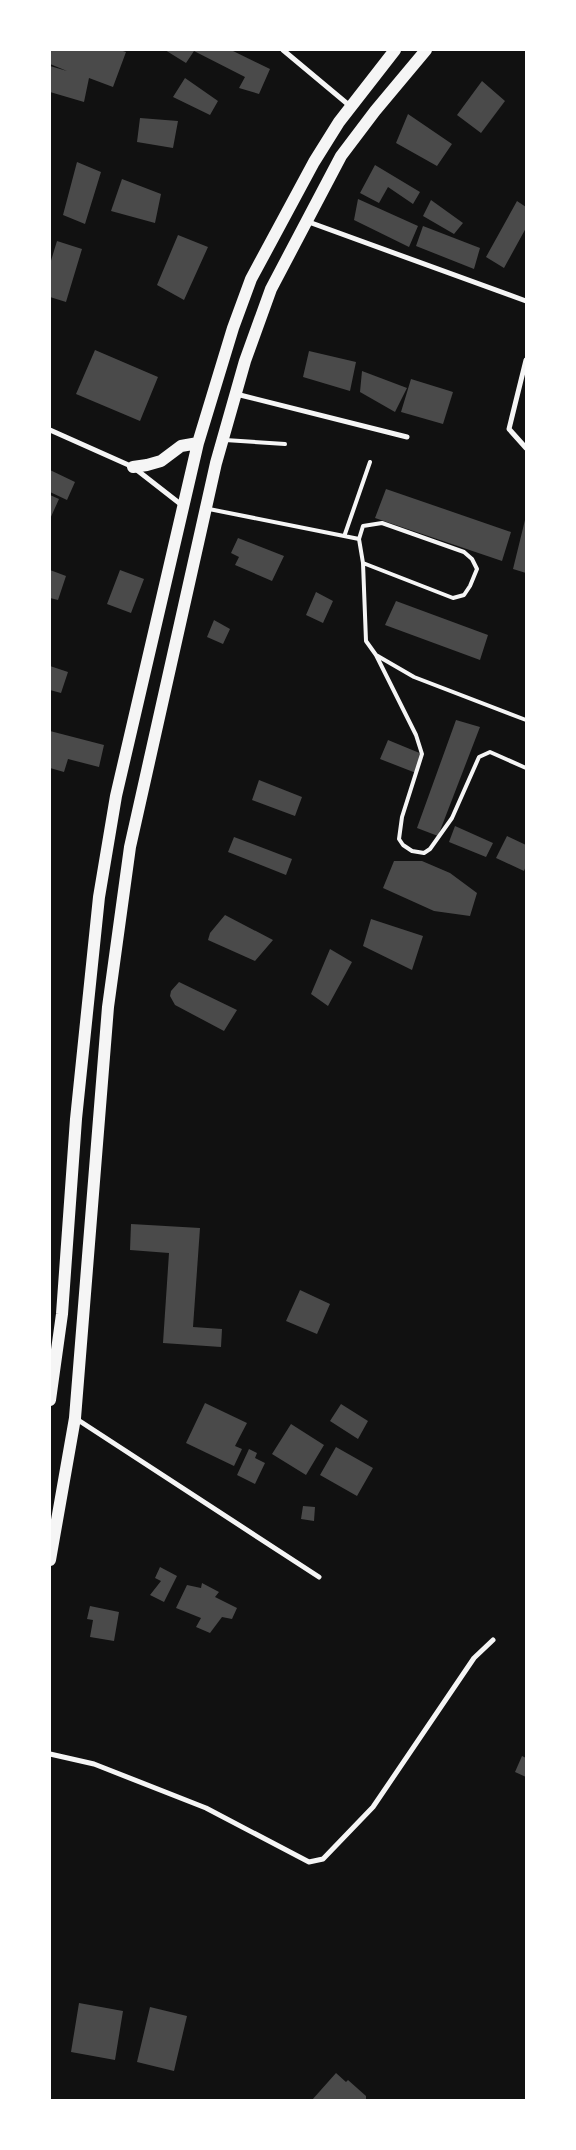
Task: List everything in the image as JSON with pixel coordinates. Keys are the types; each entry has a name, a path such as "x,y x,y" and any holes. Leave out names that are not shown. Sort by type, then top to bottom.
{"main road":[{"path":"50,1400 62,1314 76,1119 99,897 116,796 198,443 230,337 251,279 314,162 351,107 395,50"},
{"path":"50,1560 75,1418 108,1007 130,847 222,440 271,289 306,221 341,156 375,111 426,50"},
{"path":"132,466 154,463 181,446 198,443"}],"street":[{"path":"283,50 351,107"},
{"path":"306,221 526,302"},
{"path":"526,360 509,429 526,448"},
{"path":"236,394 407,437"},
{"path":"50,430 132,466 184,506"},
{"path":"75,1418 319,1577"},
{"path":"50,1754 94,1764 206,1808 309,1862 323,1859 373,1807 474,1658 493,1640"}],"lane":[{"path":"222,440 285,444"},
{"path":"345,534 370,462"},
{"path":"206,509 345,534 358,539"},
{"path":"363,563 453,598 464,595 477,569 472,559 464,552 382,523 364,526 358,539 363,563 366,641 376,655 416,735 422,754 402,817 399,839 403,845 424,853 430,849 442,829 452,818 479,757 484,753 490,752 526,768"},
{"path":"376,655 414,677 526,720"}],"building":[{"path":"50,50 120,50 126,52 113,87 89,78 84,102 50,92 50,66 67,71 50,64"},
{"path":"165,50 231,50 270,69 259,94 239,88 245,77 194,51 186,63"},
{"path":"185,78 218,101 210,115 173,97"},
{"path":"482,81 505,101 481,133 457,115"},
{"path":"408,114 452,144 437,166 396,143"},
{"path":"140,118 178,121 173,148 137,142"},
{"path":"77,162 101,172 85,224 63,215"},
{"path":"375,165 420,192 413,204 388,187 379,203 360,193"},
{"path":"122,179 161,194 155,223 111,211"},
{"path":"358,199 418,226 409,247 354,220"},
{"path":"431,200 463,223 454,234 423,216"},
{"path":"517,201 526,207 526,228 504,268 486,257"},
{"path":"423,226 480,248 474,269 416,246"},
{"path":"178,235 208,247 184,300 157,285"},
{"path":"57,241 82,249 66,302 50,297 50,264"},
{"path":"95,350 158,377 140,421 76,394"},
{"path":"309,351 356,362 350,391 303,377"},
{"path":"362,371 407,388 395,412 360,392"},
{"path":"411,379 453,392 443,424 401,412"},
{"path":"50,470 75,482 67,500 50,492"},
{"path":"386,489 511,532 502,561 375,518"},
{"path":"50,495 59,499 50,519"},
{"path":"526,521 526,573 513,569"},
{"path":"238,538 284,556 272,581 235,565 239,557 231,553"},
{"path":"50,570 66,576 58,600 50,598"},
{"path":"120,570 144,579 131,613 107,604"},
{"path":"316,592 333,601 323,623 306,615"},
{"path":"396,601 488,635 480,660 385,625"},
{"path":"214,620 230,629 223,644 207,637"},
{"path":"50,666 68,672 61,693 50,690"},
{"path":"456,720 480,727 438,836 417,828"},
{"path":"50,731 104,745 99,767 68,759 64,772 50,768"},
{"path":"388,740 422,754 416,773 380,759"},
{"path":"259,780 302,797 295,816 252,800"},
{"path":"455,826 493,843 486,857 449,842"},
{"path":"507,836 526,845 526,866 524,871 496,858"},
{"path":"234,837 292,859 286,875 228,852"},
{"path":"394,861 422,861 450,873 477,893 470,916 434,911 383,888"},
{"path":"225,915 273,940 255,961 208,940 210,933"},
{"path":"371,919 423,936 412,970 363,946"},
{"path":"330,949 352,962 328,1006 311,994"},
{"path":"179,982 237,1010 224,1031 175,1005 170,996 171,991"},
{"path":"131,1224 200,1228 193,1327 222,1329 221,1347 163,1343 169,1253 130,1250"},
{"path":"300,1290 330,1304 317,1334 286,1321"},
{"path":"205,1403 247,1423 235,1446 242,1449 234,1466 186,1443"},
{"path":"341,1404 368,1421 358,1439 330,1421"},
{"path":"291,1424 324,1445 306,1475 272,1454"},
{"path":"336,1447 373,1468 357,1496 320,1475"},
{"path":"249,1449 257,1453 255,1458 265,1463 255,1484 237,1475"},
{"path":"303,1506 315,1507 314,1521 301,1519"},
{"path":"160,1567 177,1576 164,1602 150,1595 161,1581 155,1578"},
{"path":"202,1583 219,1592 215,1597 237,1608 232,1619 222,1617 210,1633 196,1627 201,1618 176,1608 187,1585 201,1588"},
{"path":"90,1606 119,1612 114,1641 90,1637 93,1620 87,1619"},
{"path":"522,1756 526,1758 526,1777 515,1772"},
{"path":"79,2003 123,2011 115,2060 71,2052"},
{"path":"150,2007 187,2016 174,2071 137,2062"},
{"path":"336,2073 346,2082 348,2080 366,2096 366,2100 312,2100"}]}
